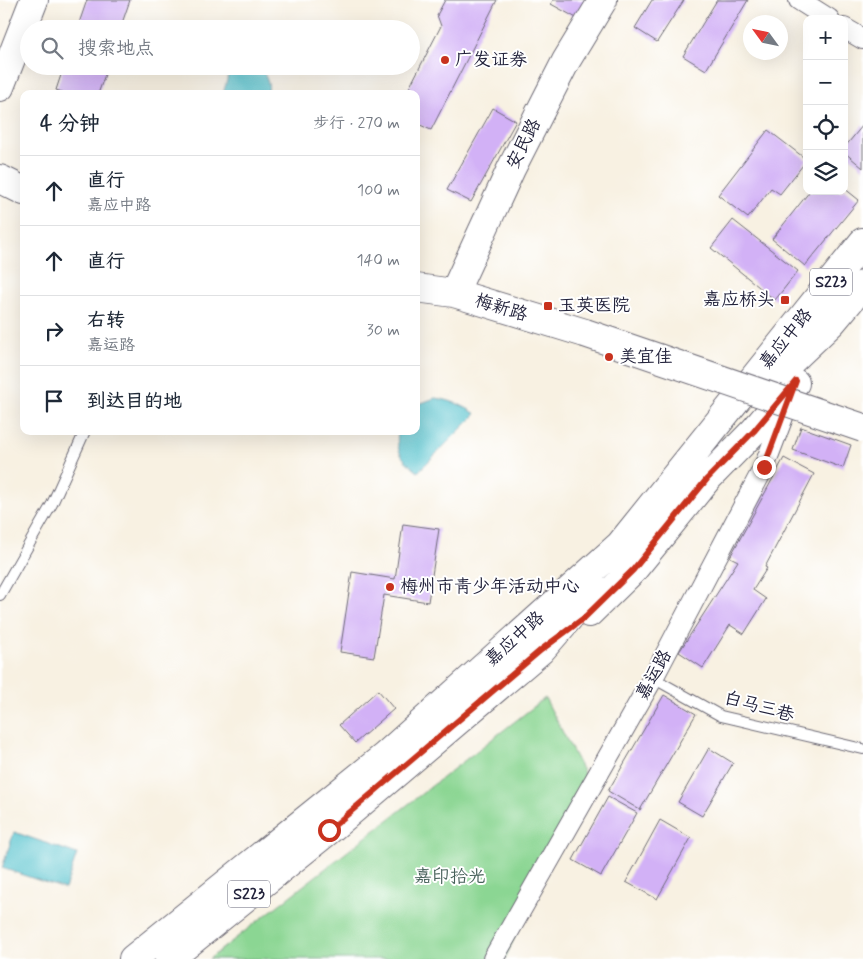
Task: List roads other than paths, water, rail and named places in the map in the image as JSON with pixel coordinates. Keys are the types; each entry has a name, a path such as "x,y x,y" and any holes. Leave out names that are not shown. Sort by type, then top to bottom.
{"main road":[{"path":"26,20 34,0"},
{"name":"安民路","path":"454,293 511,169 566,61 603,0"},
{"path":"0,87 20,36"},
{"path":"0,179 20,189"},
{"name":"嘉应中路","path":"133,959 385,756 561,597 654,482 717,397 747,363 798,323 863,242"},
{"name":"嘉应中路","path":"169,959 329,830 541,650 575,609 619,563 686,482 792,360 832,322 863,285"},
{"name":"梅新路","path":"420,289 454,293 585,333 863,428"},
{"path":"541,650 584,618 633,570 707,479 754,431 796,381 832,322"}],"street":[{"path":"799,0 823,15"},
{"path":"848,30 863,39"},
{"name":"嘉运路","path":"493,959 653,678 764,467 796,381"}],"lane":[{"path":"0,595 52,504 83,435"},
{"name":"白马三巷","path":"653,678 721,716 863,749"}],"water":[{"path":"228,75 265,75 268,86 268,90 224,90"},
{"path":"435,398 446,400 456,403 476,414 418,472 401,455 397,438 397,435 420,435 420,404"},
{"path":"14,832 77,854 65,889 2,868"}],"place":[{"name":"广发证券","path":"445,60"},
{"name":"嘉应桥头","path":"785,300"},
{"name":"玉英医院","path":"548,306"},
{"name":"美宜佳","path":"609,357"},
{"name":"梅州市青少年活动中心","path":"390,587"}],"park label":[{"name":"嘉印拾光","path":"450,877"}]}
